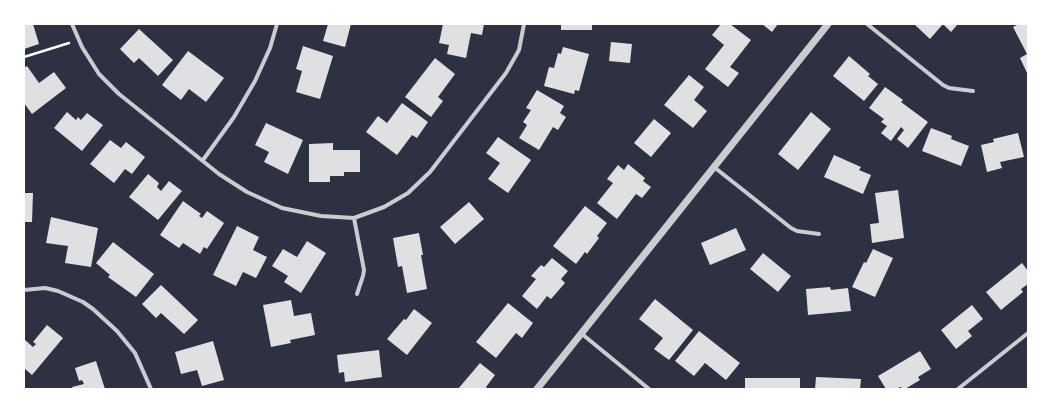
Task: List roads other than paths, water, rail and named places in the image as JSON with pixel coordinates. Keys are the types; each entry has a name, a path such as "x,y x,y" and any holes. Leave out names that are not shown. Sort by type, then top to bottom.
{"street":[{"path":"72,24 79,40 99,74 119,94 220,174 247,192 282,208 321,216 354,218 384,207 402,196 430,172 506,73 519,50 524,24"},
{"path":"203,160 234,117 254,81 270,48 277,24"},
{"path":"537,389 828,24"},
{"path":"867,24 943,85 949,88 973,91"},
{"path":"714,167 797,232 820,234"},
{"path":"354,218 364,270 357,294"},
{"path":"24,290 45,288 58,291 83,302 93,309 118,331 135,353 151,389"},
{"path":"958,389 1028,333"},
{"path":"582,334 649,389"}]}
